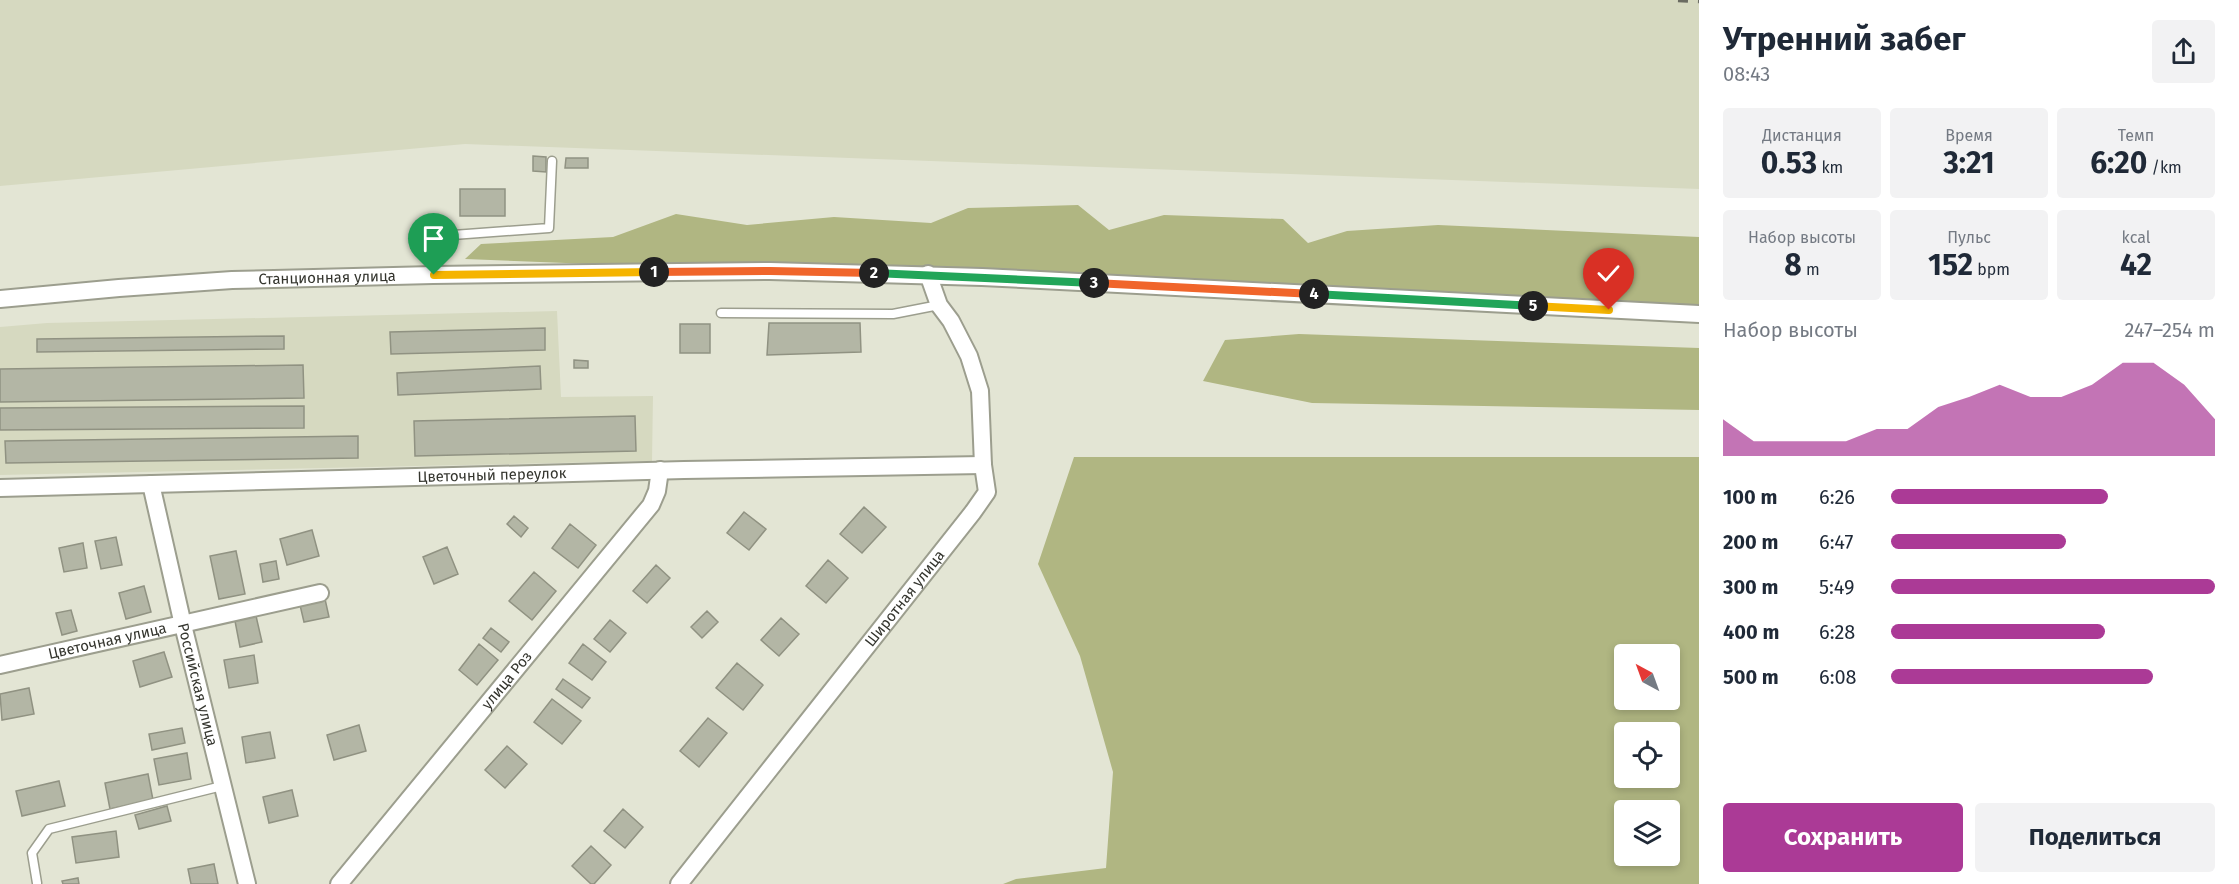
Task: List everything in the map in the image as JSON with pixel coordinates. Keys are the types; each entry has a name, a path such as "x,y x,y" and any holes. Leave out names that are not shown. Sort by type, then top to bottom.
{"street":[{"name":"Станционная улица","path":"0,299 221,281 434,275 770,271 928,274 1699,314"},
{"name":"Широтная улица","path":"679,884 987,492 983,465 980,391 969,356 951,321 939,305 928,274"},
{"name":"Цветочный переулок","path":"0,488 660,470 983,465"},
{"name":"улица Роз","path":"339,884 651,505 657,491 660,470"},
{"name":"Российская улица","path":"151,484 247,884"},
{"name":"Цветочная улица","path":"0,665 320,593"}],"lane":[{"path":"434,275 434,258 453,235 549,228 552,161"},
{"path":"721,313 893,314 939,305"},
{"path":"37,883 32,853 49,829 222,786"}],"shaded area":[{"path":"0,0 1699,0 1699,189 465,144 0,186"},
{"path":"557,311 561,397 653,396 652,461 0,475 0,327 47,323"}],"green space":[{"path":"1078,205 1109,230 1164,215 1283,219 1308,243 1347,231 1438,225 1699,237 1699,307 465,259 481,244 613,237 676,214 747,225 834,217 931,223 968,208"},
{"path":"1299,334 1699,348 1699,410 1312,403 1203,381 1225,340"},
{"path":"1074,457 1699,457 1699,884 1003,884 1016,879 1106,868 1113,772 1080,656 1038,564"}],"building":[{"path":"533,156 546,157 546,172 533,171"},
{"path":"566,158 588,158 588,168 565,168"},
{"path":"460,189 505,189 505,216 460,216"},
{"path":"769,323 860,323 861,352 767,355"},
{"path":"680,324 710,324 710,353 680,353"},
{"path":"545,328 545,350 391,354 390,332"},
{"path":"284,336 284,349 37,352 37,339"},
{"path":"574,360 588,361 588,368 574,368"},
{"path":"303,365 304,398 0,402 0,369"},
{"path":"540,366 541,389 398,395 397,373"},
{"path":"304,406 304,428 0,430 0,408"},
{"path":"635,416 636,451 415,456 414,421"},
{"path":"358,436 358,458 6,463 5,441"},
{"path":"864,507 886,527 862,553 840,534"},
{"path":"744,512 766,529 749,550 727,533"},
{"path":"514,516 528,528 521,537 507,524"},
{"path":"570,524 596,545 578,568 552,548"},
{"path":"312,530 319,556 287,565 280,539"},
{"path":"116,537 122,565 101,569 95,541"},
{"path":"83,543 87,568 64,572 59,548"},
{"path":"447,547 458,574 434,584 423,557"},
{"path":"236,551 245,594 219,599 210,556"},
{"path":"828,560 848,578 826,603 806,586"},
{"path":"276,561 279,579 263,582 260,564"},
{"path":"656,565 670,578 647,603 633,591"},
{"path":"534,572 556,591 532,620 509,601"},
{"path":"144,586 151,612 126,619 119,593"},
{"path":"325,599 329,617 304,622 300,605"},
{"path":"71,610 77,631 62,635 56,613"},
{"path":"707,611 718,622 702,638 691,627"},
{"path":"256,616 262,642 240,647 235,621"},
{"path":"781,618 799,634 779,656 761,640"},
{"path":"610,620 626,633 610,652 594,639"},
{"path":"491,628 509,642 501,652 483,638"},
{"path":"479,644 498,660 477,685 459,670"},
{"path":"583,644 606,662 592,680 569,663"},
{"path":"164,652 172,677 140,687 133,661"},
{"path":"254,655 258,683 229,688 224,660"},
{"path":"737,663 763,685 743,710 716,688"},
{"path":"563,679 590,698 582,708 556,689"},
{"path":"29,688 34,714 2,720 0,694"},
{"path":"552,699 581,721 562,744 534,722"},
{"path":"708,718 727,733 699,767 680,751"},
{"path":"359,725 366,751 334,760 327,735"},
{"path":"182,728 185,743 152,750 149,734"},
{"path":"270,732 275,758 246,763 242,737"},
{"path":"507,746 527,764 505,788 485,770"},
{"path":"187,753 191,779 159,785 154,759"},
{"path":"148,774 153,800 110,809 105,783"},
{"path":"59,781 65,806 22,816 16,791"},
{"path":"292,790 298,816 269,823 263,797"},
{"path":"167,806 171,821 139,829 135,815"},
{"path":"623,809 643,827 625,848 604,831"},
{"path":"116,831 119,857 76,863 72,837"},
{"path":"591,846 611,865 594,884 591,884 572,866"},
{"path":"214,864 218,884 191,884 188,869"},
{"path":"78,878 79,884 63,884 62,881"}],"railway":[{"path":"1678,0 1699,1"}],"route":[{"path":"434,275 770,271 928,274 1609,310"}]}
